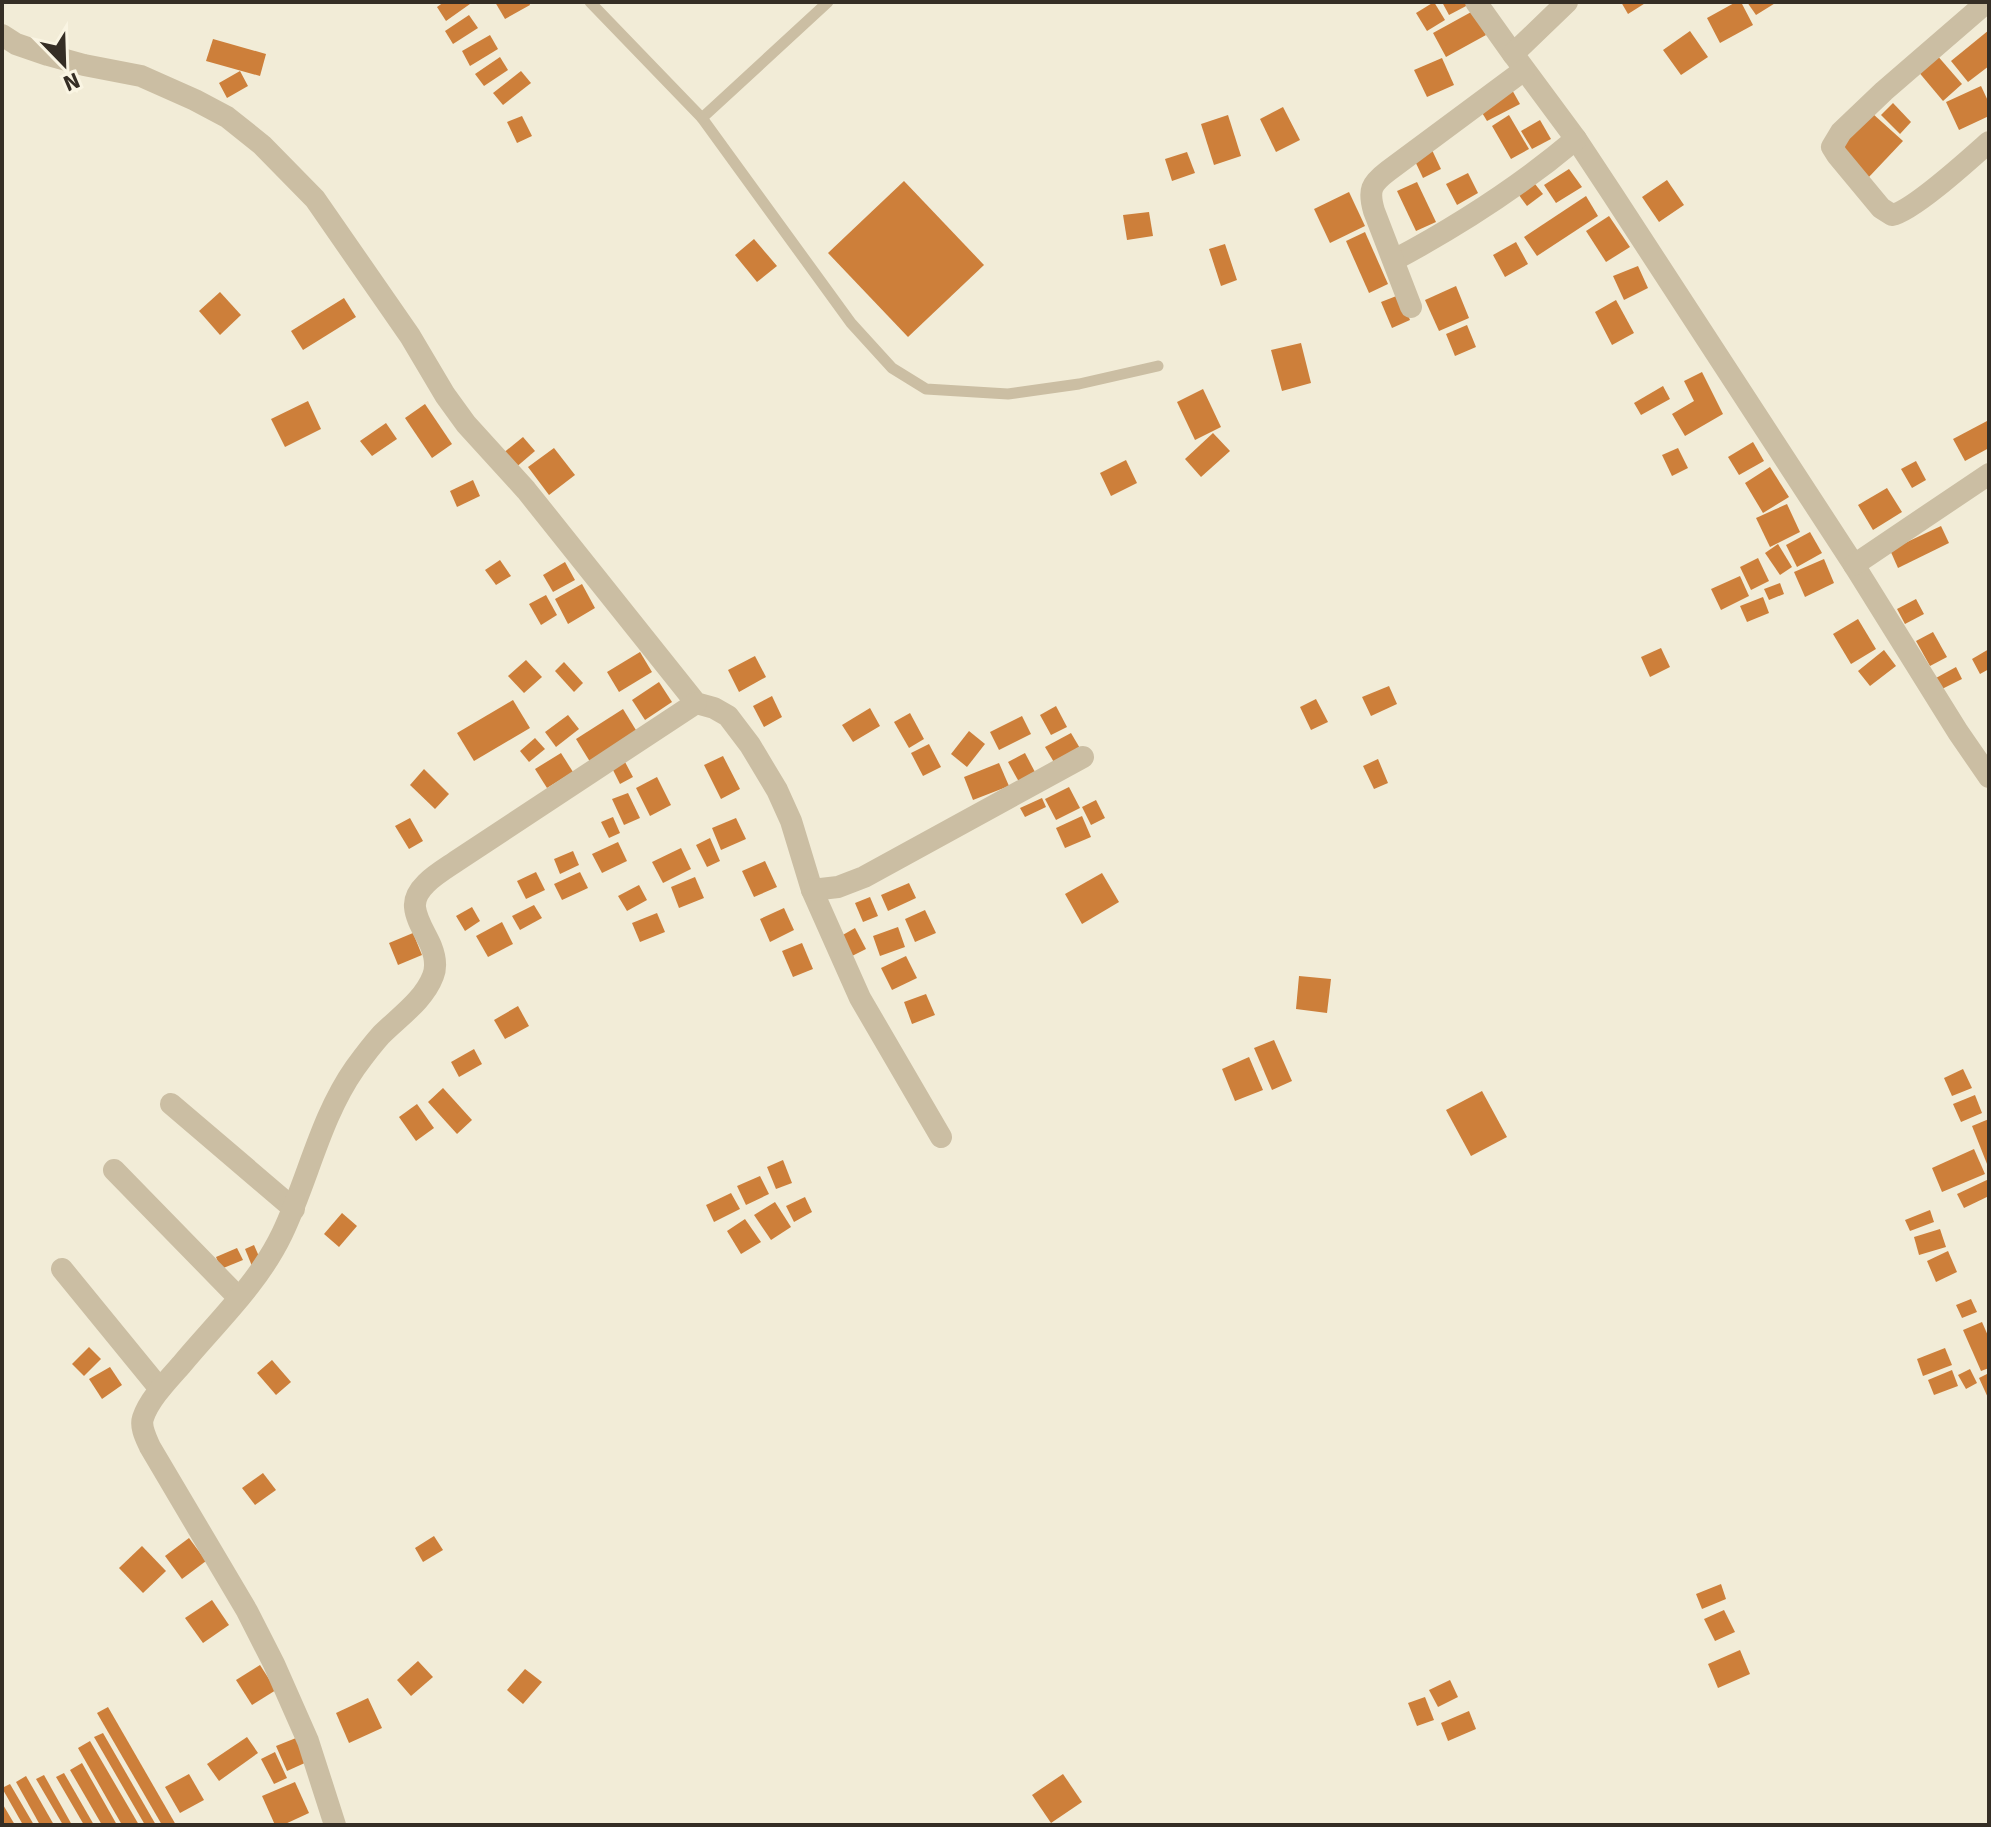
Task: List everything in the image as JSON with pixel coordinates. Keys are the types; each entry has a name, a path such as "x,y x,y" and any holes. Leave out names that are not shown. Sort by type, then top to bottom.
{"street":[{"path":"1476,2 1576,139 1989,777"},
{"path":"1411,307 1374,211 1371,187 1459,116 1519,62 1567,2"},
{"path":"1987,2 1884,91 1841,132 1832,147 1881,208 1892,215 1919,200 1989,142"},
{"path":"2,35 16,44 48,55 141,76 195,100 227,117 262,145 315,199 403,324 466,424 526,490 696,703 721,711 738,727 777,790 791,821 812,890 860,998 941,1137"},
{"path":"1394,260 1472,216 1576,139"},
{"path":"1854,565 1989,474"},
{"path":"335,1825 308,1741 274,1664 247,1611 146,1439 142,1421 160,1389 271,1256 294,1209 334,1103 371,1047 427,988 434,976 434,953 415,905 423,887 458,860 696,703"},
{"path":"812,890 838,887 864,877 1083,757"},
{"path":"171,1104 294,1209"},
{"path":"114,1170 239,1298"},
{"path":"62,1269 160,1389"}],"lane":[{"path":"590,2 702,118 851,323 892,368 926,389 1008,394 1079,384 1158,366"},
{"path":"702,118 828,2"}],"building":[{"path":"444,2 470,4 446,21 437,7"},
{"path":"495,2 529,2 530,5 505,19"},
{"path":"1434,2 1445,20 1427,31 1416,13"},
{"path":"1442,2 1467,2 1468,5 1449,15"},
{"path":"1621,2 1647,2 1628,14"},
{"path":"1741,2 1753,25 1720,43 1707,18"},
{"path":"1747,2 1777,2 1756,15"},
{"path":"1473,11 1486,35 1446,57 1433,33"},
{"path":"469,15 478,28 453,44 445,31"},
{"path":"1989,30 1989,66 1968,82 1951,61"},
{"path":"1690,31 1708,57 1681,75 1663,50"},
{"path":"490,35 498,49 470,66 462,51"},
{"path":"213,39 266,54 260,76 206,61"},
{"path":"1936,54 1962,84 1943,101 1917,70"},
{"path":"500,57 508,70 484,86 475,74"},
{"path":"1442,58 1454,85 1427,97 1414,70"},
{"path":"240,71 248,86 227,98 219,83"},
{"path":"521,71 531,83 503,105 493,93"},
{"path":"1981,86 1989,103 1989,116 1959,130 1946,102"},
{"path":"1511,88 1520,104 1487,121 1478,106"},
{"path":"1893,103 1911,122 1900,134 1881,115"},
{"path":"1283,107 1300,140 1276,152 1260,119"},
{"path":"1873,114 1903,141 1868,178 1839,149"},
{"path":"1228,115 1241,156 1214,165 1201,124"},
{"path":"1509,115 1529,149 1511,159 1492,126"},
{"path":"522,116 532,136 517,143 507,122"},
{"path":"1540,120 1551,139 1532,149 1521,131"},
{"path":"1432,150 1441,169 1423,178 1414,159"},
{"path":"1187,152 1195,173 1172,181 1165,159"},
{"path":"1569,169 1582,187 1556,203 1544,185"},
{"path":"1468,173 1478,193 1457,205 1446,184"},
{"path":"1531,179 1543,194 1527,206 1516,191"},
{"path":"1667,180 1684,205 1659,222 1642,197"},
{"path":"904,181 984,265 908,337 828,253"},
{"path":"1417,182 1436,222 1416,231 1397,191"},
{"path":"1349,192 1365,226 1330,243 1314,209"},
{"path":"1586,196 1598,216 1537,256 1524,237"},
{"path":"1149,212 1153,236 1127,240 1123,215"},
{"path":"1609,216 1630,247 1606,262 1586,231"},
{"path":"1365,232 1388,284 1369,293 1346,241"},
{"path":"754,239 777,266 757,282 735,255"},
{"path":"1516,242 1528,264 1505,277 1493,255"},
{"path":"1225,244 1237,280 1221,286 1209,249"},
{"path":"1638,266 1648,288 1624,300 1613,276"},
{"path":"1456,286 1469,318 1439,331 1425,300"},
{"path":"220,292 241,315 220,335 199,311"},
{"path":"1399,295 1410,320 1392,328 1381,302"},
{"path":"344,298 356,317 303,350 291,331"},
{"path":"1616,300 1634,333 1612,345 1595,312"},
{"path":"1467,325 1476,347 1455,356 1446,334"},
{"path":"1301,343 1311,383 1282,391 1271,350"},
{"path":"1702,372 1723,414 1685,436 1672,414 1694,401 1684,381"},
{"path":"1663,386 1670,399 1641,415 1634,403"},
{"path":"1203,389 1221,427 1195,440 1177,402"},
{"path":"308,401 321,429 285,447 271,419"},
{"path":"425,404 452,444 432,458 405,418"},
{"path":"1987,421 1989,448 1965,461 1953,439"},
{"path":"386,423 397,439 372,456 360,441"},
{"path":"1213,433 1230,451 1201,477 1185,459"},
{"path":"523,437 535,451 514,469 502,454"},
{"path":"1753,442 1764,461 1739,475 1728,457"},
{"path":"554,448 575,475 549,495 528,467"},
{"path":"1678,448 1688,468 1672,476 1662,455"},
{"path":"1126,460 1137,483 1111,496 1100,473"},
{"path":"1916,461 1926,480 1912,488 1901,469"},
{"path":"1770,467 1789,497 1763,513 1745,483"},
{"path":"473,480 480,496 457,507 450,491"},
{"path":"1887,488 1902,512 1873,530 1858,505"},
{"path":"1787,504 1800,532 1770,547 1756,518"},
{"path":"1941,526 1949,543 1898,568 1890,550"},
{"path":"1810,532 1822,553 1797,567 1786,545"},
{"path":"1778,544 1792,567 1780,575 1765,553"},
{"path":"1758,558 1769,581 1751,590 1740,567"},
{"path":"1824,559 1834,583 1805,597 1794,572"},
{"path":"500,560 511,576 496,585 485,570"},
{"path":"565,562 575,580 553,592 543,575"},
{"path":"1740,576 1749,596 1721,610 1711,589"},
{"path":"1780,583 1784,594 1769,600 1764,589"},
{"path":"582,584 595,608 568,624 555,599"},
{"path":"546,595 557,615 541,625 529,604"},
{"path":"1763,597 1769,613 1747,622 1740,606"},
{"path":"1916,599 1924,614 1905,624 1897,609"},
{"path":"1858,619 1876,649 1851,664 1833,634"},
{"path":"1933,632 1947,657 1930,666 1916,641"},
{"path":"1661,648 1670,667 1650,677 1641,657"},
{"path":"1989,649 1989,669 1980,674 1972,659"},
{"path":"1884,650 1896,666 1870,686 1858,671"},
{"path":"640,652 652,672 619,692 607,672"},
{"path":"755,656 766,677 739,692 728,670"},
{"path":"526,660 542,677 524,693 508,676"},
{"path":"564,662 583,683 574,692 555,671"},
{"path":"1956,667 1962,679 1942,689 1936,678"},
{"path":"659,682 672,702 645,720 632,700"},
{"path":"1389,686 1397,704 1371,716 1362,697"},
{"path":"772,696 782,717 764,727 753,706"},
{"path":"1316,699 1328,722 1311,730 1300,707"},
{"path":"513,700 530,728 474,761 457,733"},
{"path":"1056,706 1067,727 1051,735 1040,715"},
{"path":"870,708 880,726 853,742 842,725"},
{"path":"623,709 639,735 592,765 576,739"},
{"path":"910,713 924,739 909,748 894,722"},
{"path":"568,715 579,729 556,747 545,732"},
{"path":"1022,716 1031,734 999,750 990,732"},
{"path":"969,731 985,744 967,767 951,754"},
{"path":"1071,733 1081,750 1055,764 1045,747"},
{"path":"535,738 545,749 529,762 520,751"},
{"path":"929,744 941,767 923,776 911,753"},
{"path":"561,753 573,772 547,788 535,769"},
{"path":"1025,753 1036,774 1019,782 1008,762"},
{"path":"723,756 740,789 721,799 704,765"},
{"path":"1378,759 1388,783 1374,789 1363,766"},
{"path":"625,762 633,777 620,784 612,768"},
{"path":"999,763 1009,786 973,800 964,777"},
{"path":"424,769 449,794 435,809 410,785"},
{"path":"657,777 671,805 650,816 636,788"},
{"path":"1069,787 1080,808 1056,820 1045,799"},
{"path":"628,793 640,818 624,825 612,799"},
{"path":"1042,798 1046,807 1025,817 1020,808"},
{"path":"1096,800 1105,818 1091,825 1082,807"},
{"path":"1082,816 1091,837 1065,848 1056,828"},
{"path":"613,817 620,833 609,838 601,822"},
{"path":"410,818 423,841 409,849 395,826"},
{"path":"736,818 746,839 721,850 712,828"},
{"path":"710,838 720,861 707,867 696,845"},
{"path":"618,842 627,861 602,873 592,854"},
{"path":"681,848 691,869 663,883 652,862"},
{"path":"573,851 579,865 560,874 554,859"},
{"path":"765,861 777,887 754,897 742,871"},
{"path":"536,872 545,890 526,899 517,881"},
{"path":"580,872 588,888 562,900 554,884"},
{"path":"1102,873 1119,902 1082,924 1065,894"},
{"path":"695,877 704,898 679,908 671,887"},
{"path":"909,883 916,898 888,911 881,895"},
{"path":"639,885 647,900 627,911 618,896"},
{"path":"870,897 878,916 863,922 855,903"},
{"path":"534,905 542,918 520,930 512,916"},
{"path":"472,907 480,921 465,931 456,916"},
{"path":"784,908 794,930 770,942 760,919"},
{"path":"925,910 936,933 915,942 905,919"},
{"path":"657,913 665,932 640,942 632,923"},
{"path":"502,922 513,944 488,957 476,936"},
{"path":"898,927 905,947 880,956 873,936"},
{"path":"855,928 866,949 852,956 841,936"},
{"path":"413,933 422,955 398,965 389,943"},
{"path":"802,943 813,969 793,977 782,951"},
{"path":"906,956 917,978 892,990 881,968"},
{"path":"1299,976 1331,979 1327,1013 1296,1009"},
{"path":"926,994 935,1015 912,1024 904,1002"},
{"path":"518,1006 529,1026 505,1039 494,1020"},
{"path":"1274,1040 1292,1081 1272,1090 1254,1048"},
{"path":"474,1049 482,1064 459,1077 451,1062"},
{"path":"1249,1057 1263,1090 1235,1101 1222,1069"},
{"path":"1963,1069 1972,1088 1952,1096 1944,1078"},
{"path":"443,1088 472,1120 457,1134 428,1102"},
{"path":"1482,1091 1507,1137 1471,1156 1446,1110"},
{"path":"1975,1095 1982,1113 1961,1122 1953,1104"},
{"path":"417,1104 434,1128 416,1141 399,1117"},
{"path":"1989,1119 1989,1169 1972,1126"},
{"path":"1974,1149 1985,1174 1942,1192 1932,1168"},
{"path":"783,1160 792,1183 776,1189 767,1167"},
{"path":"760,1176 769,1194 746,1205 737,1186"},
{"path":"1989,1179 1989,1196 1964,1208 1957,1194"},
{"path":"731,1193 740,1209 714,1222 706,1205"},
{"path":"805,1197 812,1212 794,1222 786,1206"},
{"path":"775,1202 791,1227 771,1240 754,1215"},
{"path":"1930,1210 1934,1222 1910,1231 1905,1220"},
{"path":"342,1213 357,1226 339,1247 324,1234"},
{"path":"745,1219 761,1242 741,1254 727,1231"},
{"path":"1940,1229 1946,1247 1919,1255 1914,1237"},
{"path":"254,1245 261,1261 252,1266 245,1249"},
{"path":"237,1248 243,1260 221,1269 216,1257"},
{"path":"1948,1251 1957,1272 1936,1282 1927,1261"},
{"path":"1971,1299 1977,1312 1962,1318 1956,1305"},
{"path":"1982,1322 1989,1338 1989,1368 1981,1371 1963,1330"},
{"path":"89,1347 101,1359 84,1376 72,1364"},
{"path":"1945,1348 1952,1365 1923,1376 1917,1359"},
{"path":"272,1360 291,1382 276,1395 257,1373"},
{"path":"110,1367 122,1385 102,1399 89,1379"},
{"path":"1970,1369 1977,1383 1966,1389 1958,1375"},
{"path":"1952,1370 1958,1386 1934,1395 1928,1380"},
{"path":"1989,1373 1989,1400 1979,1378"},
{"path":"263,1473 276,1490 255,1505 242,1488"},
{"path":"434,1536 443,1550 423,1562 415,1548"},
{"path":"189,1538 206,1561 182,1579 165,1556"},
{"path":"142,1546 166,1571 143,1593 119,1568"},
{"path":"1721,1584 1726,1599 1702,1609 1696,1594"},
{"path":"212,1600 229,1625 203,1643 185,1618"},
{"path":"1724,1610 1735,1632 1715,1641 1704,1619"},
{"path":"1740,1650 1750,1674 1718,1688 1708,1664"},
{"path":"418,1661 433,1677 411,1696 397,1680"},
{"path":"260,1665 276,1690 252,1705 236,1680"},
{"path":"525,1669 542,1682 523,1704 507,1690"},
{"path":"1450,1680 1458,1697 1438,1707 1429,1690"},
{"path":"1425,1697 1434,1720 1417,1726 1408,1703"},
{"path":"368,1698 382,1728 349,1743 336,1713"},
{"path":"108,1707 176,1825 162,1825 97,1713"},
{"path":"1469,1711 1476,1729 1448,1741 1441,1723"},
{"path":"103,1733 156,1825 145,1825 94,1737"},
{"path":"247,1737 258,1753 219,1781 207,1764"},
{"path":"296,1738 307,1762 287,1771 276,1746"},
{"path":"90,1741 139,1825 122,1825 78,1748"},
{"path":"275,1752 287,1778 274,1784 261,1759"},
{"path":"82,1763 117,1825 102,1825 70,1770"},
{"path":"64,1773 94,1825 84,1825 56,1777"},
{"path":"189,1774 204,1800 180,1813 165,1787"},
{"path":"1063,1774 1082,1802 1051,1823 1032,1795"},
{"path":"44,1775 72,1825 63,1825 36,1779"},
{"path":"26,1776 54,1825 40,1825 16,1782"},
{"path":"295,1782 309,1813 283,1825 275,1825 262,1796"},
{"path":"10,1784 34,1825 23,1825 2,1788"},
{"path":"2,1803 15,1825 5,1825"}]}
